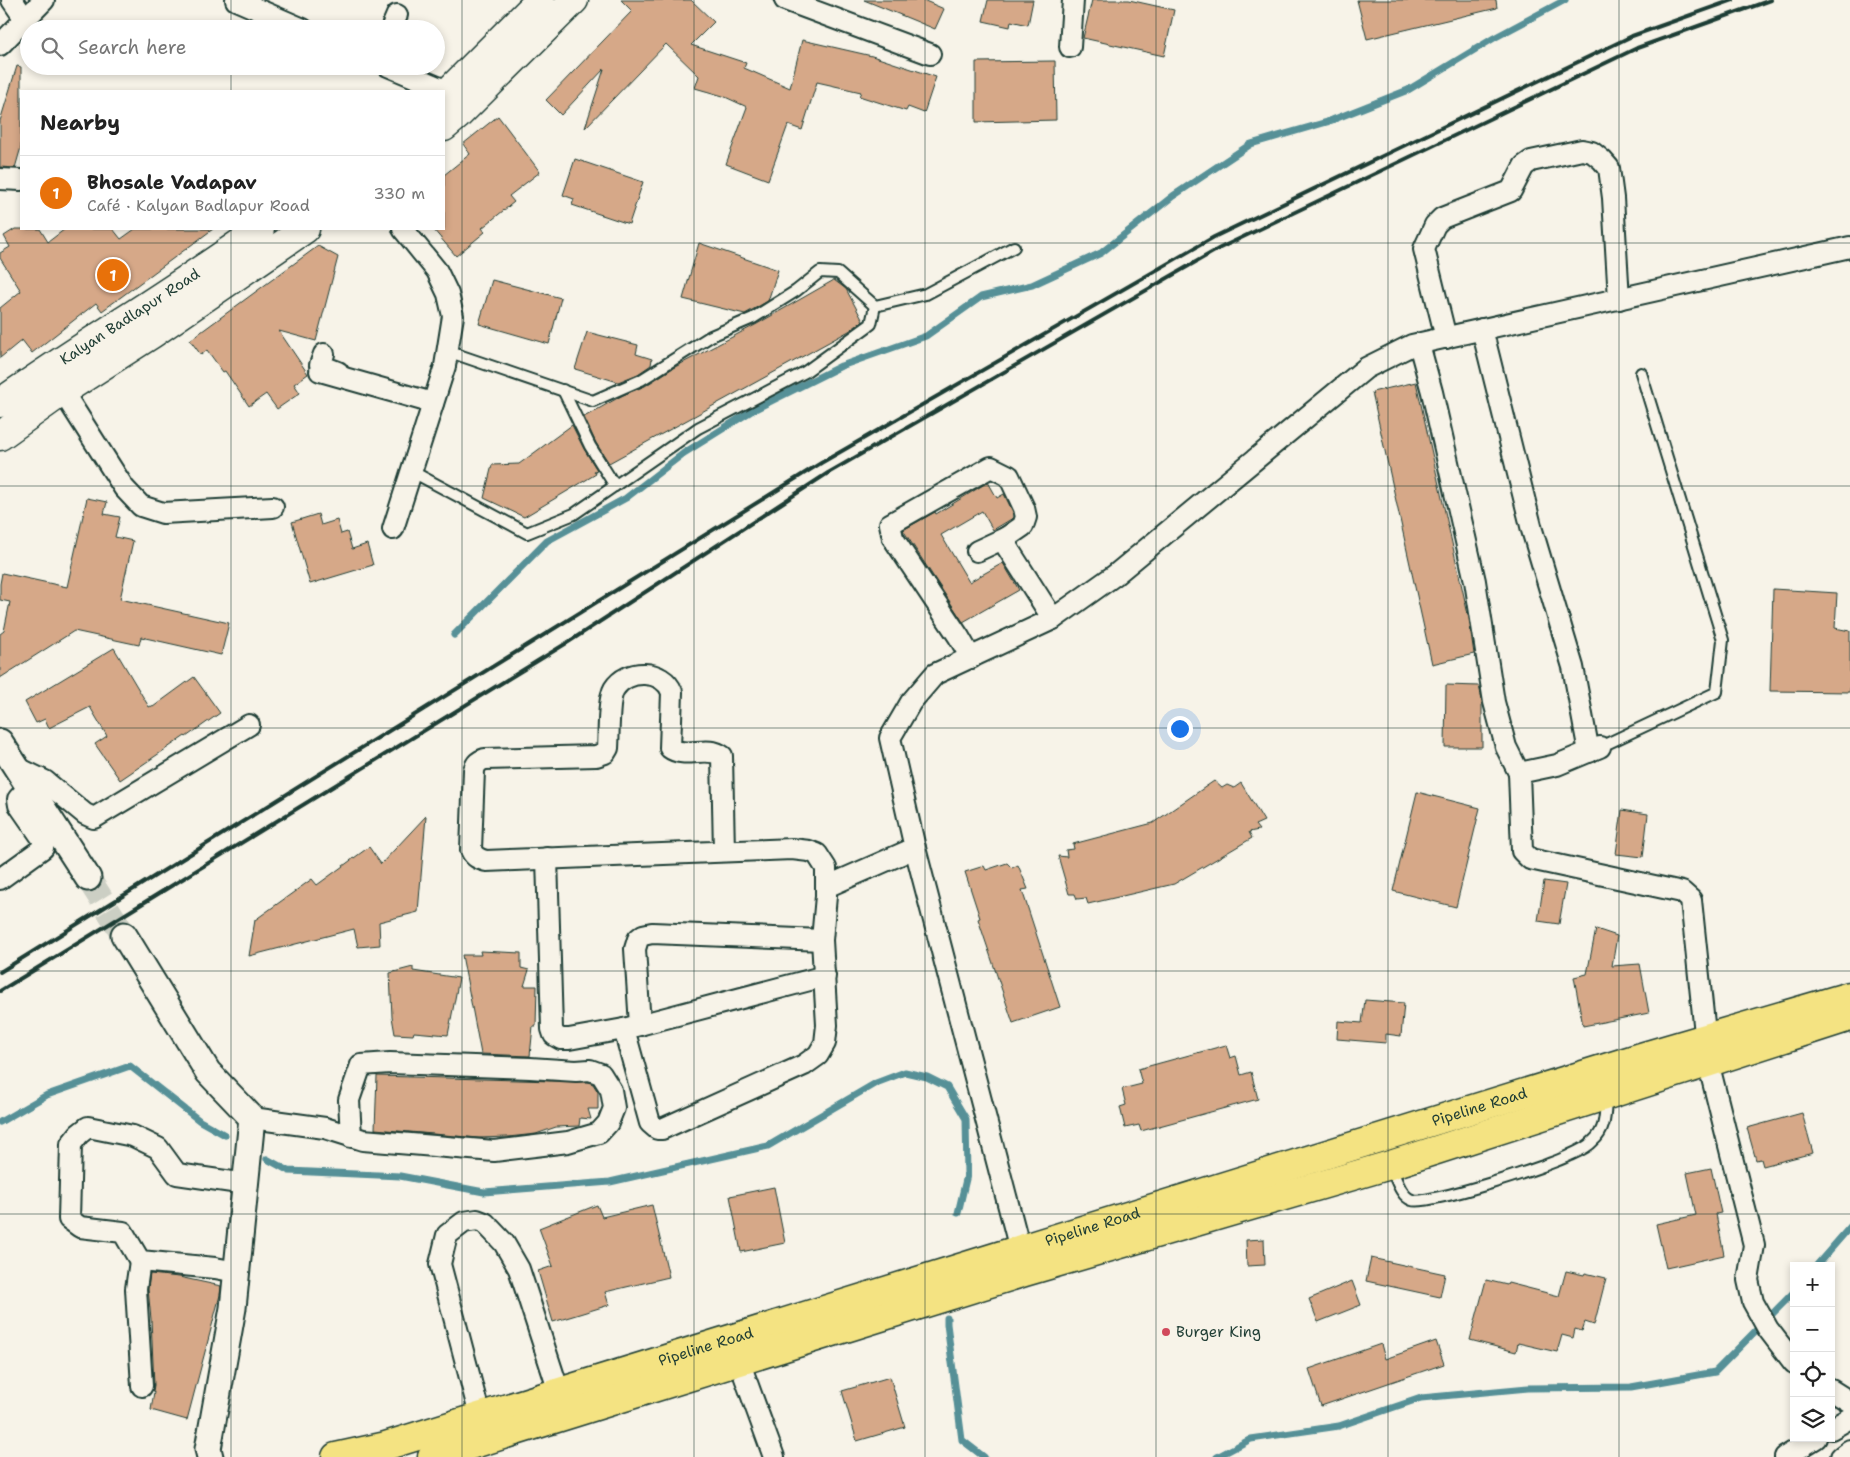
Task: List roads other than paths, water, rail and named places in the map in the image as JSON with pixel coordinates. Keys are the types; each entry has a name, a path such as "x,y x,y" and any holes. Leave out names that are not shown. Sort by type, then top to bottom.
{"main road":[{"path":"445,126 457,116 455,97 540,0"},
{"path":"455,97 571,1"},
{"name":"Kalyan Badlapur Road","path":"0,403 56,380 226,268 259,230"},
{"path":"226,268 302,230"},
{"path":"0,436 56,380"},
{"name":"Pipeline Road","path":"336,1457 382,1447 560,1392 1023,1260 1384,1166 1606,1095 1707,1050 1850,996"},
{"name":"Pipeline Road","path":"432,1457 739,1361 1023,1260 1371,1140 1707,1050 1850,1017"},
{"path":"1371,1140 1384,1166"}],"street":[{"path":"12,0 25,19 44,0"},
{"path":"236,0 282,20"},
{"path":"786,0 930,54"},
{"path":"1070,47 1073,0"},
{"path":"0,45 20,24"},
{"path":"407,75 440,90"},
{"path":"1446,338 1424,249 1435,225 1442,218 1511,191 1524,166 1531,161 1582,150 1592,152 1608,168 1613,198 1619,299"},
{"path":"0,180 20,180"},
{"path":"393,529 445,366 453,316 448,294 437,271 403,230"},
{"path":"1023,1260 915,848 890,738 912,702 935,674 1053,619 1115,575 1366,368 1412,345 1850,246"},
{"path":"1482,329 1532,530 1573,667 1595,750 1557,765 1519,773"},
{"path":"1419,344 1475,580 1494,702 1506,747 1519,773 1522,851 1530,858 1682,892 1691,900 1707,1050 1754,1245 1748,1280 1753,1302 1768,1329 1790,1358"},
{"path":"322,362 350,380 433,403"},
{"path":"56,380 124,488 141,506 163,513 273,507"},
{"path":"971,658 893,538 890,524 991,467 1009,476 1024,508 1026,517 1023,526 1007,538 977,551"},
{"path":"1007,538 1007,547 1053,619"},
{"path":"724,851 722,756 716,752 679,752 670,748 672,692 664,680 656,676 646,674 630,676 622,681 614,690 611,699 608,748 605,753 596,756 485,759 479,761 474,770 473,854 486,861 792,849 809,850 817,854 826,868 822,940 827,1025 825,1042 818,1055 804,1065 662,1129 657,1129 650,1123 632,1027 635,949 638,939 652,934 822,940"},
{"path":"16,766 45,781 85,814 94,818 249,725"},
{"path":"0,742 88,878"},
{"path":"0,879 43,848 44,841 19,805 18,799 29,787"},
{"path":"826,886 915,848"},
{"path":"546,858 552,1028 554,1035 561,1039 632,1027 824,976"},
{"path":"124,935 208,1072 252,1118 325,1128 350,1137 363,1140 494,1151 568,1142 599,1133 608,1123 614,1108 611,1090 601,1074 590,1070 390,1063 361,1065 349,1100 350,1137"},
{"path":"210,1457 208,1450 233,1308 252,1118"},
{"path":"142,1386 136,1288 140,1261 123,1232 80,1226 69,1219 71,1144 88,1127 133,1136 158,1148 177,1174 246,1184"},
{"path":"480,1416 440,1264 447,1235 464,1222 476,1220 491,1227 504,1243 519,1269 560,1392"},
{"path":"140,1261 237,1272"},
{"path":"739,1361 774,1457"},
{"path":"1835,1393 1850,1402"},
{"path":"1835,1427 1850,1418"},
{"path":"1841,1457 1850,1450"}],"lane":[{"path":"875,306 926,294 1014,247"},
{"path":"447,351 592,400 641,380 711,336 754,318 796,291 820,272 838,273 875,306"},
{"path":"411,471 526,533 574,514 698,428 805,372 871,324 875,306"},
{"path":"1595,750 1717,692 1723,640 1641,373"},
{"path":"563,390 590,446 615,486"},
{"path":"1384,1166 1404,1195 1419,1202 1526,1172 1570,1156 1593,1141 1603,1127 1606,1095"}],"waterway":[{"path":"454,635 547,541 626,498 684,453 753,410 841,366 926,336 981,297 1032,285 1101,253 1173,196 1251,144 1327,122 1408,90 1494,38 1565,0"},
{"path":"0,1122 47,1095 130,1066 200,1121 225,1135"},
{"path":"267,1159 289,1171 400,1176 484,1192 610,1182 768,1146 876,1083 905,1072 927,1077 947,1087 966,1119 967,1175 958,1213"},
{"path":"1819,1262 1850,1227"},
{"path":"1217,1457 1251,1439 1339,1426 1421,1398 1528,1388 1631,1387 1715,1372 1790,1296"},
{"path":"947,1318 962,1440 984,1457"}],"tunnel":[{"path":"88,878 124,935"}],"railway":[{"path":"0,972 821,463 1214,237 1632,36 1733,0"},
{"path":"0,991 570,641 828,473 1220,248 1637,48 1771,0"}],"place":[{"name":"Bhosale Vadapav","path":"113,275"},
{"name":"Burger King","path":"1166,1332"}]}
